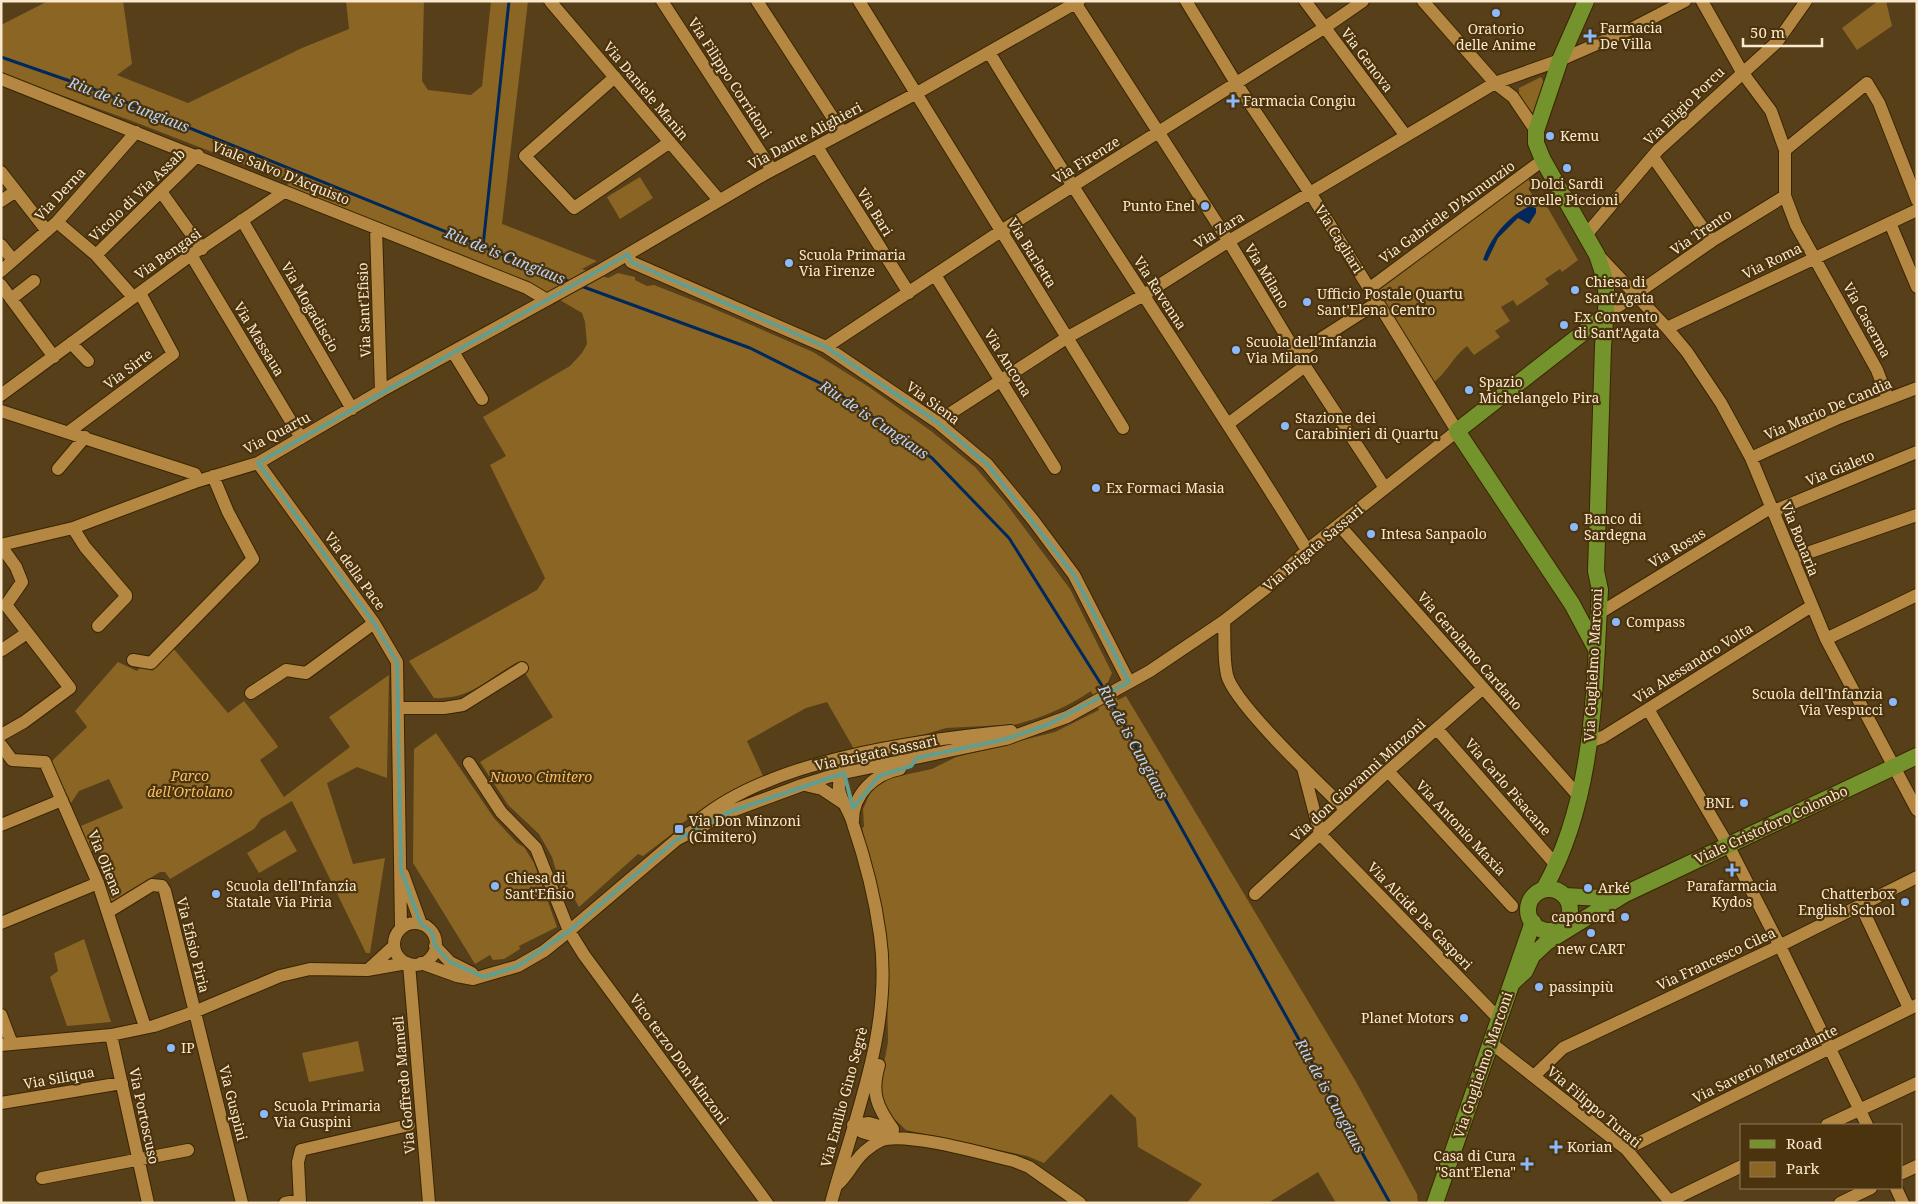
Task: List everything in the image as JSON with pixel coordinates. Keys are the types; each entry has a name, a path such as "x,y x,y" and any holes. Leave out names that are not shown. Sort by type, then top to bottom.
{"main road":[{"path":"1536,131 1560,60 1586,1"},
{"name":"Via Guglielmo Marconi","path":"1536,131 1536,143 1543,160 1597,255 1604,276 1607,314 1602,354 1596,570 1600,590 1589,742 1581,793 1555,868 1555,892"},
{"name":"Via Brigata Sassari","path":"1457,431 1607,314"},
{"path":"1575,340 1587,342 1602,354"},
{"name":"Via Cagliari","path":"1457,431 1572,604 1596,649"},
{"path":"1572,604 1585,602 1600,590"},
{"name":"Viale Cristoforo Colombo","path":"1512,984 1525,971 1532,956 1547,942 1625,894 1917,756"},
{"path":"1555,892 1569,903 1568,919 1563,925 1549,930 1540,928 1533,922 1529,914 1531,899 1555,892"},
{"name":"Viale Cristoforo Colombo","path":"1555,892 1602,898 1625,894"},
{"name":"Via Guglielmo Marconi","path":"1435,1203 1533,922"},
{"name":"Via Guglielmo Marconi","path":"1512,984 1529,949 1538,938 1549,930"}],"street":[{"name":"Via Daniele Manin","path":"550,1 719,200"},
{"name":"Via Filippo Corridoni","path":"662,1 772,170"},
{"path":"757,1 842,132"},
{"name":"Via Barletta","path":"859,1 1123,428"},
{"name":"Via Cagliari","path":"1186,1 1236,83 1310,193 1370,288 1457,431"},
{"name":"Via Genova","path":"1305,1 1406,136"},
{"name":"Via Firenze","path":"826,347 1001,231 1324,28 1363,1"},
{"path":"1423,1 1494,83 1514,99 1536,131"},
{"name":"Via Zara","path":"937,422 1068,337 1142,296 1229,241 1494,83 1560,60 1631,29 1685,1"},
{"path":"1702,1 1742,72 1771,111 1785,150 1785,196"},
{"name":"Via Eligio Porcu","path":"1585,236 1653,157 1742,72 1777,42 1806,1"},
{"name":"Via Dante Alighieri","path":"552,297 772,170 917,93 1076,2"},
{"name":"Via Milano","path":"1076,2 1158,133 1229,241 1297,354 1385,488"},
{"name":"Via Ravenna","path":"989,52 1142,296 1228,424 1307,550"},
{"path":"1514,99 1515,85 1523,73"},
{"path":"615,77 525,156 574,208 670,142"},
{"name":"Viale Salvo D'Acquisto","path":"1,79 198,155 284,192 552,297"},
{"path":"1785,150 1867,82 1879,103 1917,200"},
{"name":"Via Derna","path":"1,271 57,222 136,132"},
{"name":"Via Bari","path":"817,147 909,293"},
{"name":"Vicolo di Via Assab","path":"96,256 162,193 198,155"},
{"path":"1653,157 1712,241"},
{"name":"Via Gabriele D'Annunzio","path":"1370,288 1543,160"},
{"path":"1,172 47,231"},
{"path":"1,201 16,191"},
{"name":"Via Bengasi","path":"1,395 196,252 284,192"},
{"name":"Via Massaua","path":"162,193 301,438"},
{"name":"Via Trento","path":"1607,314 1712,241 1785,196"},
{"name":"Via Caserma","path":"1785,196 1796,225 1877,370 1888,399"},
{"name":"Via Roma","path":"1667,328 1917,210"},
{"name":"Via Mogadiscio","path":"242,220 352,409"},
{"path":"57,222 137,295"},
{"path":"1890,223 1917,287"},
{"name":"Via Sant'Efisio","path":"376,228 381,391"},
{"path":"1,245 13,260"},
{"name":"Via Siena","path":"628,254 631,262 826,347 937,422 987,464 1051,543 1074,575 1129,682"},
{"name":"Via Bonaria","path":"1597,255 1667,328 1686,352 1720,403 1751,458 1793,558 1810,607 1917,810"},
{"name":"Via Ancona","path":"935,275 1055,468"},
{"path":"11,299 34,281"},
{"path":"1,285 54,356"},
{"name":"Via Sirte","path":"70,432 173,354 137,295"},
{"name":"Via Quartu","path":"1,546 73,528 198,481 258,464 381,391 552,297"},
{"path":"1297,354 1378,302"},
{"path":"71,343 88,361"},
{"path":"452,352 482,399"},
{"path":"1228,424 1305,366"},
{"name":"Via Mario De Candia","path":"1751,458 1828,423 1917,388"},
{"path":"1,411 195,474 198,481"},
{"name":"Via Brigata Sassari","path":"727,807 842,773 1006,739 1067,717 1116,691 1224,621 1269,586 1307,550 1457,431"},
{"path":"58,469 85,437"},
{"name":"Via Gialeto","path":"1773,509 1917,452"},
{"name":"Via della Pace","path":"258,464 374,623 397,662 401,928"},
{"path":"133,660 151,663 253,559 228,512 213,476"},
{"name":"Via Rosas","path":"1598,614 1773,509"},
{"path":"1793,558 1917,515"},
{"name":"Via Gerolamo Cardano","path":"1339,525 1575,792 1581,793"},
{"path":"73,528 85,546 126,595 98,626"},
{"path":"1,546 16,567 22,582 6,604 70,688 24,722 1,735"},
{"path":"1826,640 1917,595"},
{"name":"Via Alessandro Volta","path":"1589,742 1603,737 1810,607"},
{"path":"1224,621 1227,675 1236,694 1303,768 1346,810"},
{"path":"251,693 286,670 306,673 374,623"},
{"path":"2,650 27,633"},
{"path":"399,708 444,708 463,705 522,668"},
{"name":"Via don Giovanni Minzoni","path":"1255,894 1388,771 1482,689"},
{"path":"1648,709 1728,845 1780,946 1866,1124"},
{"name":"Via Brigata Sassari","path":"727,807 766,782 807,768 914,743 961,736 1034,729"},
{"name":"Via Carlo Pisacane","path":"1437,729 1555,868"},
{"name":"Via Brigata Sassari","path":"842,773 847,765 906,752 914,743"},
{"name":"Via Oliena","path":"1,745 12,760 45,762 98,883 145,1027"},
{"path":"802,784 822,789 848,806 879,776 911,766 917,758"},
{"path":"469,762 501,812 536,848 569,931"},
{"path":"766,782 775,785 838,768 842,773"},
{"path":"1303,768 1320,834"},
{"name":"Via Antonio Maxia","path":"1388,771 1512,906"},
{"name":"Via Emilio Gino Segrè","path":"831,1203 877,1036 881,1002 880,936 874,903 848,806 842,773"},
{"path":"1,825 62,800"},
{"path":"394,946 399,958 473,979 518,966 544,951 569,931 700,819 727,807"},
{"name":"Via Alcide De Gasperi","path":"1320,834 1499,1019"},
{"name":"Via della Pace","path":"401,870 421,924"},
{"name":"Via Francesco Cilea","path":"1534,1076 1563,1048 1780,946 1917,877"},
{"path":"1,923 98,883"},
{"name":"Via Efisio Piria","path":"108,912 152,885 162,886 165,891 194,1012"},
{"path":"1860,906 1913,1007"},
{"name":"Viale Cristoforo Colombo","path":"1568,919 1594,914"},
{"path":"367,970 382,959 394,946 397,933 401,928 414,923 421,924 432,932 435,946 450,962 462,970 484,977"},
{"name":"Vico terzo Don Minzoni","path":"569,931 584,955 767,1203"},
{"path":"1,1016 6,1044 112,1035 194,1012 280,976 310,969 367,970 412,963 430,958 435,946"},
{"name":"Via Goffredo Mameli","path":"412,963 429,1203"},
{"name":"Via Saverio Mercadante","path":"1626,1149 1913,1007"},
{"name":"Via Guspini","path":"194,1012 242,1203"},
{"name":"Via Portoscuso","path":"112,1035 148,1203"},
{"path":"877,1036 882,1050 874,1085 875,1094 889,1134"},
{"name":"Via Filippo Turati","path":"1490,1042 1626,1149 1670,1202"},
{"name":"Via Siliqua","path":"1,1103 122,1083"},
{"path":"1829,1124 1917,1083"},
{"path":"285,1203 300,1201 298,1162 300,1150 409,1125"},
{"path":"853,1125 862,1132 889,1134 1014,1161 1029,1167 1080,1203"},
{"path":"835,1186 847,1177 852,1165 862,1153 889,1134"},
{"path":"42,1178 138,1158 188,1150"},
{"path":"1903,1173 1917,1166"},
{"path":"1670,1202 1740,1167"},
{"path":"1840,1203 1869,1189"},
{"path":"1896,1189 1903,1203"}],"highlighted area":[{"path":"628,254 631,262 826,347 937,422 987,464 1074,575 1129,682 1047,725 1006,739 917,758 911,766 879,776 853,808 844,773 729,812 676,840 569,931 518,966 484,977 450,962 435,946 432,932 421,924 401,870 397,662 374,623 258,463"}],"green space":[{"name":"Nuovo Cimitero","path":"48,1 123,1 132,64 117,75 188,103 302,48 349,29 346,1 424,1 422,81 428,90 471,95 482,86 491,1 528,1 502,224 597,261 582,269 608,278 618,273 635,277 635,280 647,286 654,285 710,307 813,352 869,387 931,431 975,467 1005,502 1070,589 1112,673 1108,682 1118,700 1126,696 1355,1080 1417,1194 1418,1203 1336,1203 1318,1172 1268,1203 1187,1203 1202,1184 1138,1147 1136,1118 1111,1094 1044,1163 1027,1156 906,1130 887,1112 880,1085 888,1042 886,930 862,828 864,827 863,809 871,791 890,778 932,769 956,757 1055,732 1099,710 1091,691 1039,717 1005,727 1005,725 946,728 854,749 827,702 806,708 747,741 763,776 741,786 700,811 643,856 638,854 579,907 568,887 561,888 552,857 539,834 508,805 480,762 553,717 518,662 469,692 447,698 434,698 409,661 537,590 545,578 490,465 506,456 483,417 570,366 582,353 587,344 585,322 582,313 541,289 288,189 287,181 1,73 1,25"},
{"path":"1878,1 1886,1 1892,26 1857,50 1842,28"},
{"path":"1541,77 1544,82 1534,113 1528,112 1519,95 1519,88"},
{"path":"1529,176 1532,182 1530,191 1533,196 1542,198 1578,260 1562,272 1560,269 1545,279 1549,284 1517,306 1513,300 1501,307 1510,321 1495,331 1500,337 1474,355 1467,346 1457,355 1437,380 1431,384 1373,289"},
{"path":"640,177 653,198 620,219 607,197"},
{"name":"Parco dell'Ortolano","path":"173,648 228,713 244,701 275,742 278,747 260,760 284,797 350,747 329,717 389,675 387,778 357,767 327,783 353,864 385,858 370,953 366,953 292,801 261,819 254,829 170,879 165,872 160,872 111,902 103,885 111,880 99,849 91,851 81,826 123,808 109,779 79,791 71,803 51,762 87,727 75,711 118,662 137,671 144,664 152,671"},
{"path":"436,733 494,818 517,843 524,847 534,863 557,927 519,946 520,949 504,959 493,960 490,955 475,964 413,863 414,749"},
{"path":"285,830 297,851 259,873 247,853"},
{"path":"84,939 111,1022 67,1026 50,977 58,971 54,953"},
{"path":"358,1041 364,1071 309,1082 302,1053"}],"water":[{"path":"1530,206 1536,208 1536,213 1529,224 1518,218 1498,238 1487,261 1483,260 1490,244 1501,228 1515,215"}],"waterway":[{"path":"483,246 509,1"},
{"name":"Riu de is Cungiaus","path":"1,57 93,89 570,282"},
{"name":"Riu de is Cungiaus","path":"581,286 750,348 830,388 932,458 1009,538 1106,692"},
{"name":"Riu de is Cungiaus","path":"1109,698 1390,1203"}],"place":[{"name":"Oratorio delle Anime","path":"1496,13"},
{"name":"Farmacia De Villa","path":"1590,36"},
{"name":"Farmacia Congiu","path":"1233,101"},
{"name":"Kemu","path":"1550,136"},
{"name":"Dolci Sardi Sorelle Piccioni","path":"1567,168"},
{"name":"Punto Enel","path":"1205,206"},
{"name":"Scuola Primaria Via Firenze","path":"789,263"},
{"name":"Chiesa di Sant'Agata","path":"1575,290"},
{"name":"Ufficio Postale Quartu Sant'Elena Centro","path":"1307,302"},
{"name":"Ex Convento di Sant'Agata","path":"1564,325"},
{"name":"Scuola dell'Infanzia Via Milano","path":"1236,350"},
{"name":"Spazio Michelangelo Pira","path":"1469,390"},
{"name":"Stazione dei Carabinieri di Quartu","path":"1285,426"},
{"name":"Ex Formaci Masia","path":"1096,488"},
{"name":"Banco di Sardegna","path":"1574,527"},
{"name":"Intesa Sanpaolo","path":"1371,534"},
{"name":"Compass","path":"1616,622"},
{"name":"Scuola dell'Infanzia Via Vespucci","path":"1893,702"},
{"name":"BNL","path":"1744,803"},
{"name":"Via Don Minzoni (Cimitero)","path":"679,829"},
{"name":"Parafarmacia Kydos","path":"1732,870"},
{"name":"Chiesa di Sant'Efisio","path":"495,886"},
{"name":"Arké","path":"1588,888"},
{"name":"Scuola dell'Infanzia Statale Via Piria","path":"216,894"},
{"name":"Chatterbox English School","path":"1905,902"},
{"name":"caponord","path":"1625,917"},
{"name":"new CART","path":"1591,933"},
{"name":"passinpiù","path":"1539,987"},
{"name":"Planet Motors","path":"1464,1018"},
{"name":"IP","path":"171,1048"},
{"name":"Scuola Primaria Via Guspini","path":"264,1114"},
{"name":"Korian","path":"1556,1147"},
{"name":"Casa di Cura \"Sant'Elena\"","path":"1527,1164"}]}
